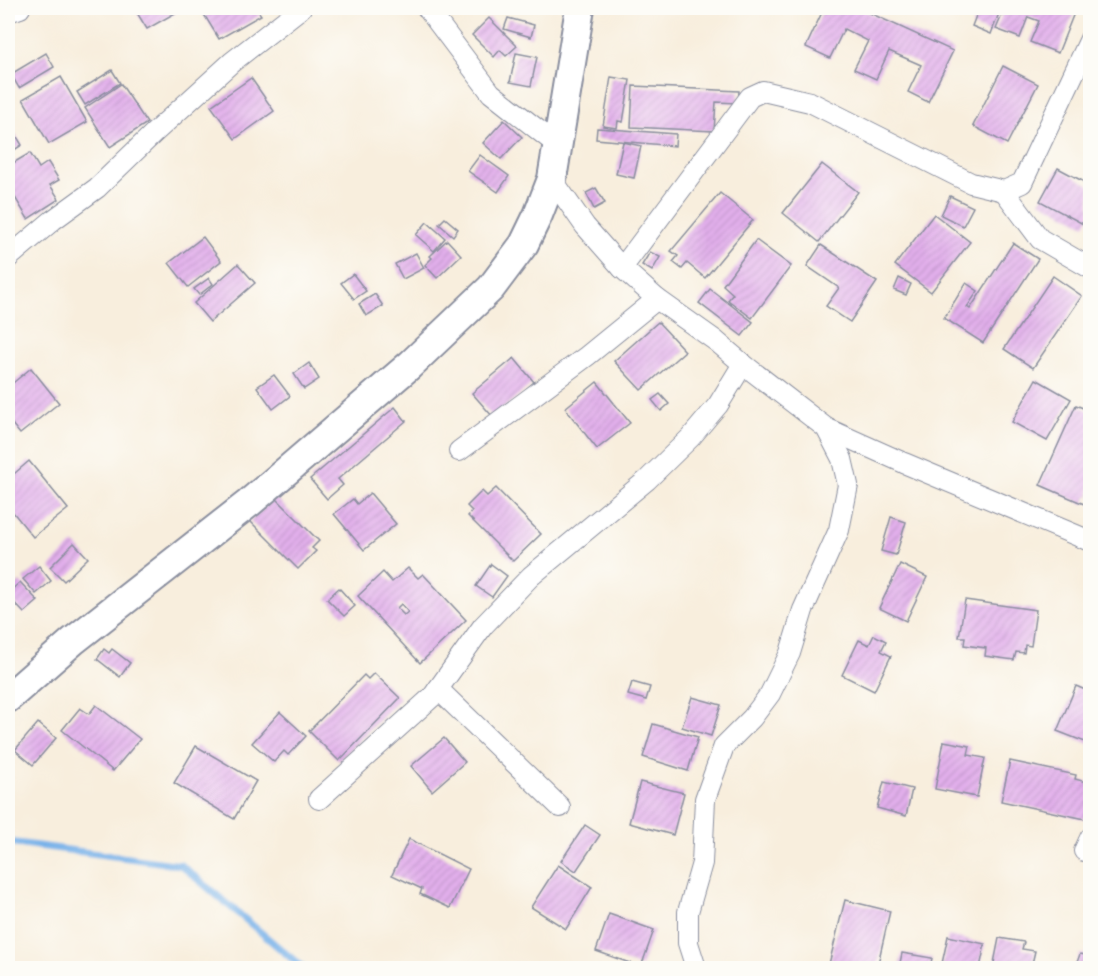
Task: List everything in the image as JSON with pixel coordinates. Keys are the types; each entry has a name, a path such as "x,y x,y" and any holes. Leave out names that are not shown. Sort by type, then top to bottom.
{"main road":[{"path":"8,698 73,641 249,504 410,365 491,288 524,244 552,179 580,8"}],"street":[{"path":"8,12 20,8"},
{"path":"8,258 53,220 97,188 232,62 301,8"},
{"path":"428,8 492,93 556,144"},
{"path":"622,268 750,97 763,91 810,102 971,183 1004,191 1022,183 1090,39"},
{"path":"552,179 585,226 622,268 657,299 716,341 826,428 1090,541"},
{"path":"1004,191 1040,239 1090,268"},
{"path":"459,451 588,356 657,299"},
{"path":"319,799 433,696 483,626 531,576 647,480 691,437 718,405 743,364"},
{"path":"696,969 688,943 688,912 702,863 705,799 724,746 752,718 770,694 790,653 803,610 834,541 846,503 848,485 842,459 826,428"},
{"path":"438,689 560,807"}],"building":[{"path":"134,8 184,8 147,29"},
{"path":"200,8 256,8 261,15 219,39"},
{"path":"824,8 859,8 953,51 928,102 908,92 921,65 889,51 876,79 854,69 868,41 844,29 830,58 806,47"},
{"path":"979,8 1001,8 991,34 972,26"},
{"path":"1005,8 1076,8 1058,53 1030,42 1039,21 1028,17 1020,38 996,29"},
{"path":"489,18 517,46 506,56 500,50 494,57 472,35"},
{"path":"508,18 534,25 531,37 504,29"},
{"path":"46,53 54,67 19,88 11,74"},
{"path":"516,53 537,57 531,86 510,82"},
{"path":"1003,66 1038,84 1007,144 973,126"},
{"path":"112,70 120,83 85,105 77,92"},
{"path":"61,77 87,122 49,144 23,99"},
{"path":"611,77 630,80 623,122 618,121 617,128 603,126"},
{"path":"251,78 274,111 235,139 211,106"},
{"path":"121,84 147,123 110,147 85,108"},
{"path":"633,86 739,91 738,103 716,102 714,131 631,127"},
{"path":"504,120 522,137 501,159 483,143"},
{"path":"8,122 22,145 8,154"},
{"path":"597,128 676,134 675,146 596,139"},
{"path":"623,142 641,146 634,178 616,174"},
{"path":"30,153 39,168 48,162 59,180 50,185 59,199 28,219 8,186 8,166"},
{"path":"480,155 509,176 498,192 468,171"},
{"path":"822,164 858,192 819,242 783,213"},
{"path":"1058,168 1090,185 1090,216 1085,225 1040,201"},
{"path":"596,188 605,203 594,209 586,193"},
{"path":"720,193 753,220 705,278 687,263 682,269 673,262 678,256 671,251"},
{"path":"950,196 973,207 963,226 941,215"},
{"path":"934,214 970,242 931,292 895,265"},
{"path":"445,218 458,229 453,236 439,224"},
{"path":"427,222 445,238 434,251 416,235"},
{"path":"203,237 221,261 188,287 169,263"},
{"path":"447,240 461,255 437,278 425,265 432,258 430,256"},
{"path":"756,240 791,266 752,318 728,300 733,294 723,285"},
{"path":"1013,243 1038,259 983,343 944,318 966,283 978,291 967,307 970,309"},
{"path":"821,245 877,282 850,322 826,306 839,288 807,266"},
{"path":"650,252 660,257 652,271 642,265"},
{"path":"416,253 424,268 403,279 395,264"},
{"path":"238,264 255,283 210,322 194,303"},
{"path":"353,274 366,291 354,299 341,283"},
{"path":"1053,276 1082,296 1033,368 1004,349"},
{"path":"209,278 213,284 199,295 194,289"},
{"path":"899,278 911,284 906,295 894,290"},
{"path":"710,289 753,322 742,336 699,303"},
{"path":"375,294 383,306 366,316 359,304"},
{"path":"658,322 685,351 641,390 614,361"},
{"path":"514,358 534,382 493,417 472,393"},
{"path":"309,363 319,379 304,389 294,374"},
{"path":"31,368 59,403 20,434 8,419 8,387"},
{"path":"274,375 290,396 273,409 257,387"},
{"path":"1036,379 1071,399 1047,441 1012,422"},
{"path":"597,382 630,423 597,449 565,408"},
{"path":"660,394 669,404 661,411 652,400"},
{"path":"1076,405 1090,411 1090,496 1088,495 1084,504 1040,485"},
{"path":"395,407 406,421 338,479 343,485 327,499 310,479"},
{"path":"29,461 68,509 33,537 8,506 8,479"},
{"path":"496,488 541,534 513,561 468,516 472,511 467,506 482,491 487,496"},
{"path":"370,493 396,524 364,550 334,514 353,499 357,504"},
{"path":"275,497 319,541 312,548 316,551 298,569 250,521"},
{"path":"891,517 906,522 896,555 881,551"},
{"path":"74,543 88,558 64,581 50,567"},
{"path":"491,564 507,576 492,597 476,586"},
{"path":"900,564 927,577 906,621 879,608"},
{"path":"39,566 51,581 36,594 23,579"},
{"path":"408,568 418,578 423,574 466,620 420,663 358,596 383,572 392,582","holes":["401,604 408,612 404,615 397,608"]},
{"path":"20,582 38,601 24,613 8,596 8,593"},
{"path":"339,588 355,606 344,616 327,599"},
{"path":"965,600 1036,610 1031,646 1025,645 1024,653 1016,652 1014,660 985,656 986,648 964,645 965,637 959,637"},
{"path":"874,635 886,641 881,651 891,656 874,691 842,675 859,640 869,645"},
{"path":"104,649 109,653 112,649 130,663 120,677 97,659"},
{"path":"374,673 400,698 339,761 309,731 364,675 368,679"},
{"path":"632,682 650,687 646,700 628,695"},
{"path":"1076,686 1090,692 1090,744 1057,731"},
{"path":"692,697 721,705 711,736 682,727"},
{"path":"96,705 140,739 113,771 62,730 80,708 89,714"},
{"path":"280,712 306,736 288,755 284,751 274,762 252,743"},
{"path":"38,723 56,738 33,765 15,750"},
{"path":"653,724 698,737 688,771 643,757"},
{"path":"444,738 465,762 432,791 411,766"},
{"path":"944,741 970,746 968,755 985,758 977,797 935,789"},
{"path":"196,746 256,781 234,819 174,783"},
{"path":"1010,761 1076,775 1075,779 1090,783 1090,820 1001,801"},
{"path":"640,782 684,793 673,835 629,823"},
{"path":"884,782 912,789 906,816 877,808"},
{"path":"585,825 600,835 576,871 561,861"},
{"path":"409,839 469,869 450,908 420,894 422,889 392,875"},
{"path":"558,865 592,887 566,929 531,907"},
{"path":"845,900 890,911 877,968 828,968"},
{"path":"609,914 654,930 641,967 596,951"},
{"path":"948,936 985,944 980,968 941,968"},
{"path":"999,938 1024,942 1022,949 1035,951 1031,968 993,968"},
{"path":"1090,940 1090,968 1075,968 1080,954 1085,955"},
{"path":"902,953 932,958 930,968 899,968"}],"waterway":[{"path":"8,842 181,865 303,968"}]}
